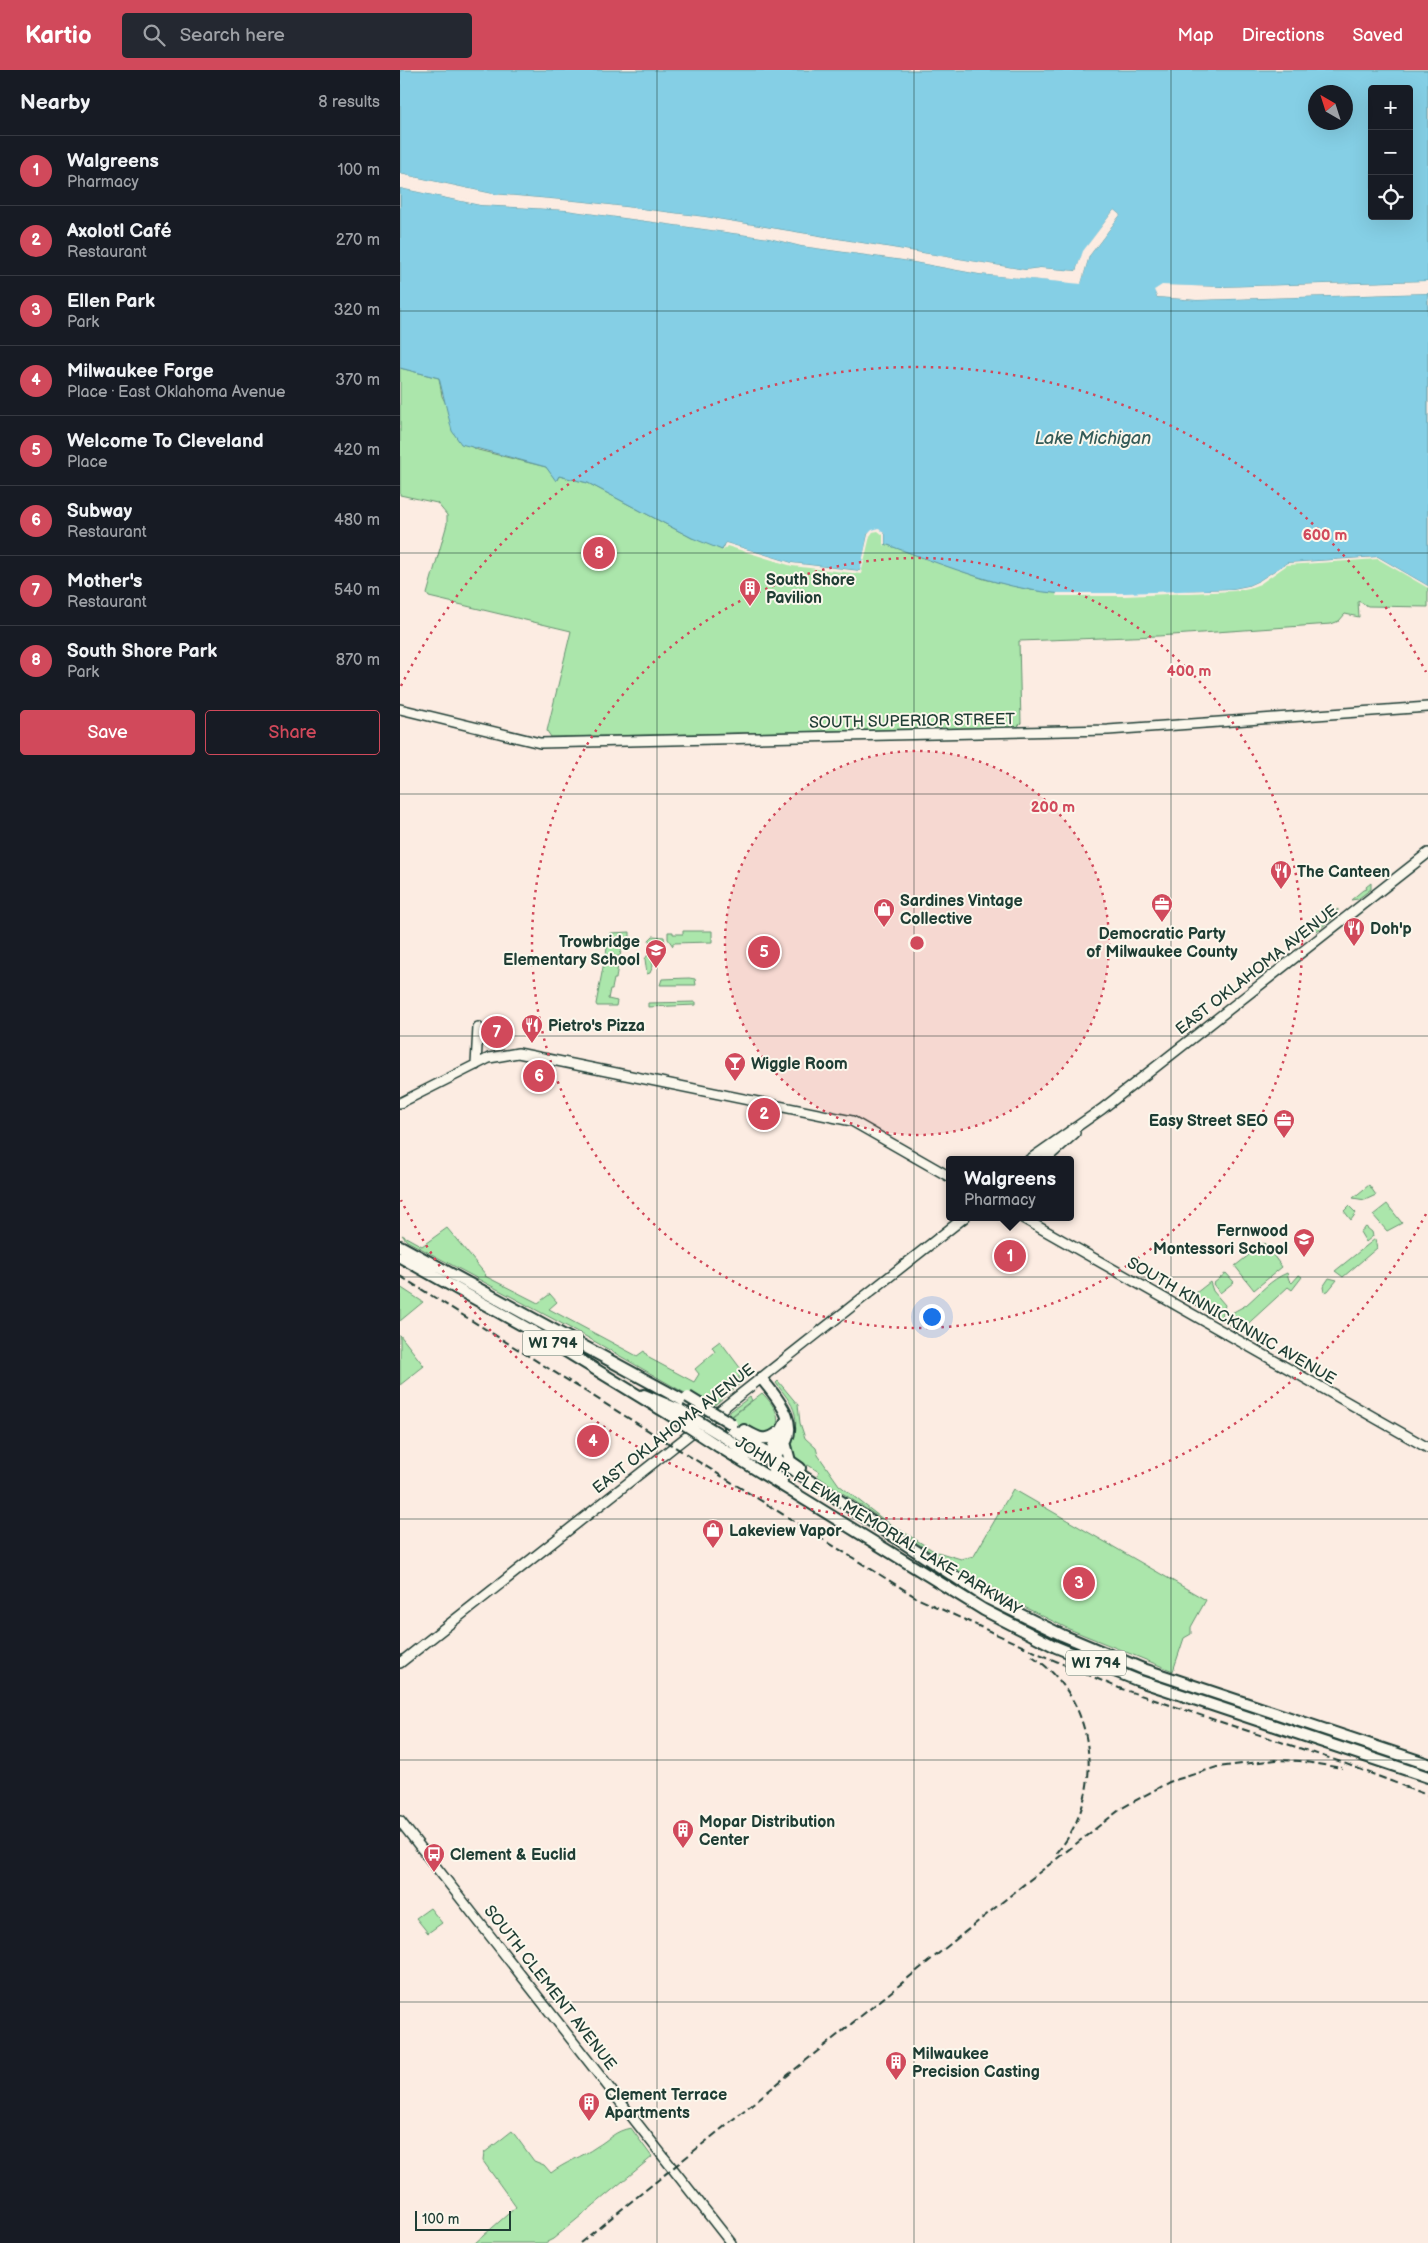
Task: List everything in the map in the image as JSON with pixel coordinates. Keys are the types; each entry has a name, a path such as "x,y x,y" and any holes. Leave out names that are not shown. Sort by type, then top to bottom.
{"main road":[{"name":"JOHN R. PLEWA MEMORIAL LAKE PARKWAY","path":"400,1246 630,1371 682,1407 726,1434 770,1455 987,1598 1062,1635 1143,1669 1428,1764"},
{"name":"WI 794","path":"400,1257 536,1333 632,1391 682,1407"},
{"path":"761,1378 782,1404 790,1428 785,1442 779,1451 770,1455"},
{"name":"JOHN R. PLEWA MEMORIAL LAKE PARKWAY","path":"682,1407 726,1434 792,1491 984,1610 1056,1647 1137,1680 1428,1778"},
{"path":"787,1418 772,1448 769,1462 772,1472 792,1491"},
{"path":"726,1434 763,1440 770,1439 782,1430"},
{"path":"785,1442 790,1461 860,1510 872,1522"}],"street":[{"name":"SOUTH SUPERIOR STREET","path":"400,710 540,743 1108,730 1428,707"},
{"name":"EAST OKLAHOMA AVENUE","path":"1036,1156 1102,1109 1428,853"},
{"path":"476,1064 478,1027"},
{"path":"400,1103 476,1064 499,1055 518,1053 852,1121 946,1175"},
{"name":"EAST OKLAHOMA AVENUE","path":"1049,1156 1102,1109"},
{"name":"EAST OKLAHOMA AVENUE","path":"400,1663 960,1221"},
{"name":"SOUTH KINNICKINNIC AVENUE","path":"1028,1221 1428,1448"},
{"name":"SOUTH CLEMENT AVENUE","path":"400,1821 731,2243"}],"green space":[{"path":"400,368 439,378 442,396 466,444 478,450 546,467 557,480 559,476 588,483 692,538 726,543 868,534 879,528 885,534 886,544 984,579 1031,590 1068,594 1287,563 1378,557 1428,586 1428,607 1368,606 1358,601 1359,617 1345,614 1339,621 1331,624 1158,636 1019,641 1021,723 1017,727 551,737 547,731 571,631 429,597 427,594 447,524 447,515 437,503 400,495"},
{"path":"1371,883 1371,889 1358,899 1351,900 1367,889 1366,887"},
{"path":"1338,909 1337,915 1317,931 1315,927"},
{"path":"683,931 712,931 712,942 673,943 673,946 668,939 668,932 683,934"},
{"path":"630,932 630,937 625,947 622,946 620,956 615,957 615,960 605,959 610,933"},
{"path":"653,936 664,937 665,945 651,945 649,940"},
{"path":"650,952 653,966 650,973 647,974 645,959"},
{"path":"604,962 618,964 616,979 614,979 612,989 610,989 608,999 617,1001 616,1006 597,1006 596,1004"},
{"path":"662,979 695,979 696,985 660,985"},
{"path":"696,1002 696,1005 648,1007 648,1003"},
{"path":"1369,1185 1376,1195 1365,1200 1353,1198"},
{"path":"1387,1204 1402,1223 1387,1231 1373,1215"},
{"path":"1349,1206 1356,1213 1351,1220 1344,1211"},
{"path":"1366,1227 1372,1232 1373,1236 1366,1242 1360,1232"},
{"path":"447,1228 485,1276 538,1303 550,1294 557,1302 549,1309 637,1356 644,1351 649,1358 694,1382 699,1374 695,1369 715,1352 712,1347 720,1341 744,1373 704,1404 585,1336 407,1241 402,1235 422,1246"},
{"path":"1375,1239 1377,1248 1343,1277 1335,1271"},
{"path":"1264,1243 1282,1267 1254,1290 1235,1266"},
{"path":"1226,1273 1234,1282 1220,1293 1213,1284"},
{"path":"1287,1273 1292,1283 1299,1275 1302,1277 1292,1290 1288,1287 1240,1331 1223,1321 1246,1305 1270,1283"},
{"path":"1329,1278 1337,1280 1328,1291 1324,1292 1323,1287"},
{"path":"1210,1282 1213,1291 1225,1305 1222,1316 1218,1318 1187,1300"},
{"path":"400,1287 423,1302 400,1321"},
{"path":"400,1335 424,1366 400,1385"},
{"path":"746,1373 742,1382 711,1408 706,1405"},
{"path":"778,1381 798,1405 800,1423 805,1438 816,1448 818,1455 839,1485 884,1520 934,1551 961,1559 974,1556 1013,1489 1206,1600 1191,1627 1191,1634 1184,1638 1173,1671 1069,1629 962,1573 817,1476 819,1472 808,1465 804,1468 792,1454 791,1448 796,1423 795,1414 790,1402 776,1383"},
{"path":"762,1393 774,1408 777,1423 771,1434 758,1435 729,1419"},
{"path":"750,1397 752,1400 728,1419 724,1416"},
{"path":"430,1908 442,1923 428,1933 416,1918"},
{"path":"631,2128 652,2157 553,2239 545,2243 475,2243 516,2207 483,2161 484,2153 512,2131 534,2161 544,2165 551,2173 591,2151 616,2133"}],"water":[{"name":"Lake Michigan","path":"400,70 1428,70 1428,281 1221,287 1163,286 1155,290 1157,297 1197,300 1428,293 1428,586 1378,557 1287,563 1259,581 1248,586 1233,589 1105,595 1055,593 1031,590 994,581 885,544 885,534 878,529 868,534 861,571 792,563 726,543 722,550 692,538 588,483 559,476 556,481 546,467 461,444 452,431 439,378 400,368 400,188 480,205 566,210 769,238 801,246 903,260 979,274 1081,283 1089,256 1120,215 1114,210 1084,251 1076,271 1040,268 1025,270 705,217 585,202 493,194 400,174"}],"pier":[{"path":"400,174 493,194 585,202 705,217 1025,270 1040,268 1076,271 1083,251 1114,210 1120,215 1089,256 1081,284 979,274 903,260 801,246 769,238 566,210 480,205 400,188 400,185 480,202 567,208 769,236 801,243 904,257 979,272 1080,281 1087,255 1117,216 1115,214 1086,253 1077,273 1025,272 705,219 585,204 492,196 400,177"},
{"path":"1428,281 1428,284 1221,289 1163,288 1158,291 1159,294 1197,297 1341,292 1428,291 1428,293 1197,300 1157,297 1154,290 1162,285 1221,287"},
{"path":"879,528 885,534 885,546 883,544 883,535 878,531 873,532 870,536 861,574 792,566 727,546 722,552 726,543 792,563 860,571 868,534 872,530"},
{"path":"1378,557 1428,586 1428,588 1378,559 1287,565 1260,584 1234,591 1125,596 1056,596 1057,593 1125,593 1233,589 1248,586 1259,581 1287,563"}],"railway":[{"path":"400,1276 919,1599 1119,1688 1341,1762 1409,1788"},
{"path":"1032,1656 1054,1675 1071,1697 1082,1722 1088,1749 1088,1777 1083,1804 1072,1830 1056,1854"},
{"path":"580,2243 1027,1882 1122,1808 1169,1782 1217,1767 1276,1760 1300,1761 1342,1768"},
{"path":"1404,1787 1428,1795"}],"place":[{"name":"South Shore Park","path":"599,553"},
{"name":"South Shore Pavilion","path":"750,607"},
{"name":"The Canteen","path":"1281,890"},
{"name":"Democratic Party of Milwaukee County","path":"1162,923"},
{"name":"Sardines Vintage Collective","path":"884,928"},
{"name":"Doh'p","path":"1354,947"},
{"name":"Welcome To Cleveland","path":"764,952"},
{"name":"Trowbridge Elementary School","path":"656,969"},
{"name":"Mother's","path":"497,1032"},
{"name":"Pietro's Pizza","path":"532,1044"},
{"name":"Subway","path":"539,1076"},
{"name":"Wiggle Room","path":"735,1082"},
{"name":"Axolotl Café","path":"764,1114"},
{"name":"Easy Street SEO","path":"1284,1139"},
{"name":"Walgreens","path":"1010,1256"},
{"name":"Fernwood Montessori School","path":"1304,1258"},
{"name":"Milwaukee Forge","path":"593,1441"},
{"name":"Lakeview Vapor","path":"713,1549"},
{"name":"Ellen Park","path":"1079,1583"},
{"name":"Mopar Distribution Center","path":"683,1849"},
{"name":"Clement & Euclid","path":"434,1873"},
{"name":"Milwaukee Precision Casting","path":"896,2081"},
{"name":"Clement Terrace Apartments","path":"589,2122"}]}
